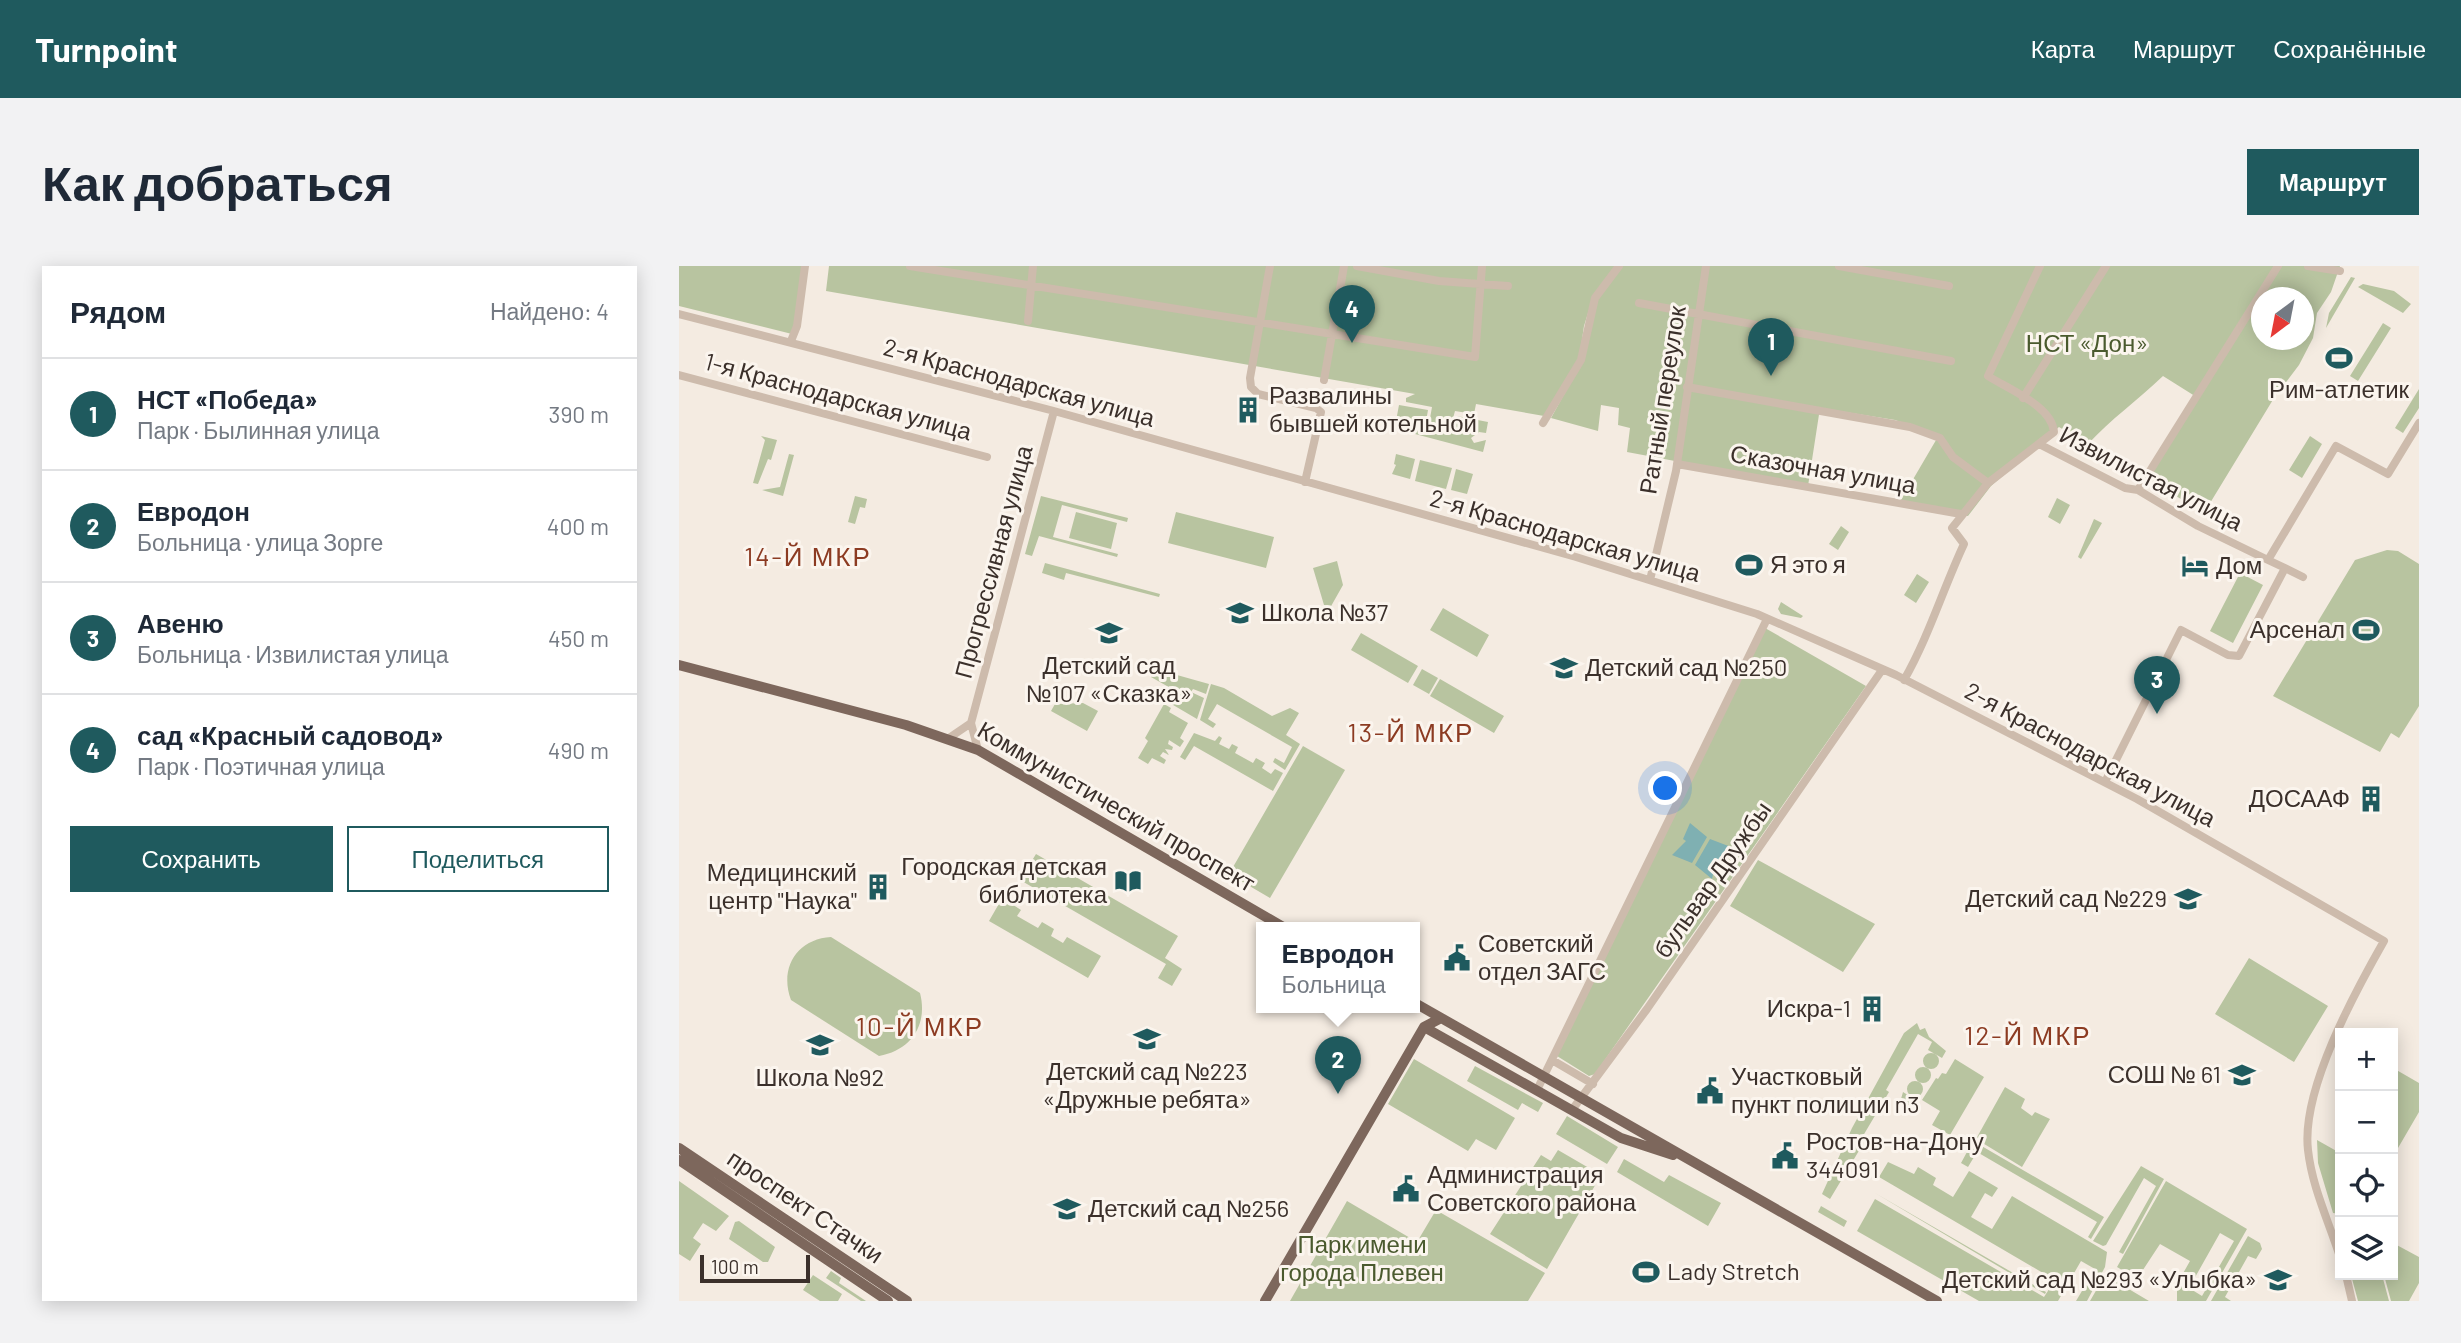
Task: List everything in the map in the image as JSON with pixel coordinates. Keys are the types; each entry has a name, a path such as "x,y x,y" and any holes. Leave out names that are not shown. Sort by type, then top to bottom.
{"main road":[{"name":"Коммунистический проспект","path":"679,665 949,738 978,750 1275,922"},
{"path":"1420,1006 1937,1301"},
{"path":"1420,1012 1424,1027 1621,1138 1695,1163"},
{"path":"1265,1301 1424,1027 1441,1018"},
{"name":"проспект Стачки","path":"679,1148 888,1301"},
{"name":"проспект Стачки","path":"679,1160 907,1301"}],"street":[{"path":"791,341 797,326 805,266"},
{"path":"910,266 1475,356 1482,266"},
{"path":"1028,321 1033,266"},
{"path":"1270,266 1250,378 1251,387 1258,394 1316,408 1321,412 1305,482"},
{"path":"1324,380 1343,266"},
{"path":"1357,266 1480,285 1509,286"},
{"path":"1543,423 1581,360 1595,298 1619,266"},
{"name":"Ратный переулок","path":"1650,580 1677,464 1696,316 1706,266"},
{"path":"1839,266 1949,286"},
{"name":"Извилистая улица","path":"2040,266 1988,376 2045,412 2053,422 2054,432 2039,444 2125,488 2138,490 2198,526 2303,577"},
{"path":"2023,398 2106,266"},
{"path":"2138,490 2278,266"},
{"path":"2308,266 2340,271"},
{"path":"1639,303 1696,316 1951,361"},
{"name":"2-я Краснодарская улица","path":"679,314 1054,411 1650,580 1766,620 1904,680 2105,782 2384,941 2353,995 2323,1064 2310,1120 2307,1147 2313,1180 2335,1243"},
{"name":"1-я Краснодарская улица","path":"679,375 987,457"},
{"path":"1687,387 1910,427 1940,438 1953,457 1988,483"},
{"name":"Прогрессивная улица","path":"971,723 1054,411"},
{"path":"2268,560 2336,446 2388,474 2419,423"},
{"path":"1904,680 1926,642 1938,600 1964,544 1952,528 1988,483 2039,444"},
{"name":"Сказочная улица","path":"1677,464 1961,514"},
{"path":"2105,782 2181,630 2228,655 2239,656 2285,568"},
{"path":"1537,1090 1766,620"},
{"name":"бульвар Дружбы","path":"1572,1110 1593,1084 1881,672"},
{"path":"949,738 971,723 978,750"},
{"path":"1552,1060 1593,1084"},
{"path":"2347,1280 2352,1301"}],"green space":[{"path":"679,266 802,266 796,325 792,334 679,306"},
{"path":"829,266 1616,266 1594,294 1584,326 1579,360 1544,416 1476,404 1474,414 1455,411 1450,429 1429,424 1432,407 1406,402 1406,398 1415,394 826,291"},
{"name":"НСТ «Дон»","path":"1622,266 2340,266 2331,292 2317,313 2314,332 2314,287 2251,287 2251,350 2307,350 2274,398 2204,513 2148,479 2198,398 2163,376 2088,444 2059,427 1991,486 1968,516 1898,505 1939,435 1895,420 1820,408 1808,486 1627,452 1630,428 1618,425 1619,408 1601,405 1598,431 1551,418 1583,360 1596,298"},
{"path":"2351,277 2355,278 2326,328 2329,313"},
{"path":"2363,284 2394,291 2411,304 2403,313 2358,287"},
{"path":"2383,323 2391,328 2358,381 2350,376"},
{"path":"2419,389 2419,408 2403,433 2395,428"},
{"path":"1399,405 1428,410 1425,427 1452,432 1457,416 1488,422 1486,433 1479,432 1471,438 1474,443 1486,440 1483,452 1400,430 1402,422 1396,421"},
{"path":"761,436 777,440 771,460 768,459 758,484 753,483 765,440"},
{"path":"2310,436 2322,444 2302,478 2289,470"},
{"path":"789,454 794,455 783,496 762,490 780,487"},
{"path":"1396,454 1415,459 1410,479 1392,474 1396,465"},
{"path":"1420,460 1452,468 1446,489 1415,481"},
{"path":"1456,469 1473,474 1467,494 1451,490"},
{"path":"855,496 867,499 865,508 860,507 855,524 848,522"},
{"path":"1041,496 1128,518 1127,522 1062,505 1053,537 1118,554 1117,557 1039,536 1032,556 1025,554"},
{"path":"2057,498 2070,505 2060,524 2048,517"},
{"path":"1076,512 1117,523 1111,549 1069,538"},
{"path":"1176,512 1274,537 1266,568 1168,543"},
{"path":"2094,519 2102,523 2081,559 2078,557"},
{"path":"1841,526 1849,532 1838,550 1829,544"},
{"name":"Арсенал","path":"2387,550 2398,551 2419,564 2419,706 2399,738 2391,733 2380,752 2273,696 2355,560"},
{"path":"1337,561 1343,585 1330,608 1324,605 1313,568"},
{"path":"1045,563 1160,594 1159,597 1066,573 1064,580 1042,573"},
{"path":"2240,573 2263,585 2233,643 2210,631"},
{"path":"1917,574 1929,582 1916,603 1904,595"},
{"path":"1781,602 1803,616 1801,618 1781,614 1778,609"},
{"path":"1443,608 1489,635 1477,657 1430,630"},
{"path":"1765,628 1866,686 1595,1074 1589,1076 1557,1056"},
{"path":"1361,633 1418,666 1408,683 1351,650"},
{"path":"1152,668 1209,684 1206,694 1193,689 1191,692 1204,698 1197,719 1168,702 1174,690 1151,677"},
{"path":"1422,669 1438,678 1429,694 1413,685"},
{"path":"1440,679 1504,716 1494,733 1430,696"},
{"path":"1211,684 1224,688 1272,716 1290,708 1299,713 1286,735 1300,744 1285,770 1273,762 1275,758 1284,763 1292,747 1217,704 1208,719 1216,724 1213,728 1200,720"},
{"path":"1083,703 1098,711 1087,731 1051,711 1055,704"},
{"path":"1164,704 1171,708 1169,712 1188,723 1180,738 1184,741 1180,747 1169,740 1168,744 1173,747 1172,750 1165,749 1169,755 1163,752 1160,756 1166,760 1164,764 1152,758 1148,764 1138,758 1148,741 1145,738"},
{"path":"1194,733 1215,741 1219,736 1222,738 1219,744 1229,749 1232,744 1238,747 1235,753 1253,763 1256,758 1265,763 1262,768 1271,774 1275,769 1283,773 1273,791 1194,746 1185,760 1180,757"},
{"path":"1303,746 1345,770 1270,898 1229,874"},
{"path":"1036,854 1178,936 1165,958 1182,969 1172,986 1158,978 1166,964 1020,880"},
{"path":"1758,860 1875,924 1843,972 1730,906"},
{"path":"1004,895 1007,901 1021,910 1017,916 1038,928 1042,922 1054,929 1051,936 1063,943 1067,937 1101,956 1088,978 989,921"},
{"path":"831,937 920,993 922,1015 909,1042 891,1053 879,1056 791,1000 787,977 794,957 809,943"},
{"path":"2249,958 2328,1006 2294,1062 2215,1014"},
{"path":"1917,1023 1920,1030 1925,1028 1929,1037 1946,1051 1942,1058 1928,1050 1932,1042 1918,1034 1886,1090 1889,1092 1857,1146 1860,1149 1830,1199 1822,1194 1852,1128 1904,1033"},
{"path":"1928,1053 1934,1053 1939,1061 1937,1067 1928,1069 1923,1064 1923,1058"},
{"path":"1414,1059 1515,1118 1496,1150 1476,1139 1468,1151 1388,1104"},
{"path":"1955,1059 1984,1077 1950,1135 1932,1125 1940,1111 1922,1100 1936,1078 1942,1073 1946,1074"},
{"path":"1475,1066 1543,1103 1538,1112 1522,1103 1518,1110 1467,1081"},
{"path":"1920,1067 1926,1067 1931,1075 1929,1081 1920,1083 1915,1078 1915,1072"},
{"path":"2398,1071 2419,1083 2419,1112 2398,1148"},
{"path":"1912,1081 1918,1081 1923,1089 1921,1095 1912,1097 1907,1092 1907,1086"},
{"path":"2005,1087 2025,1099 2021,1108 2032,1116 2035,1112 2050,1119 2022,1167 1976,1139"},
{"path":"1903,1092 1917,1101 1910,1113 1899,1106"},
{"path":"1567,1116 1618,1147 1607,1164 1556,1134"},
{"path":"2317,1140 2335,1150 2335,1213 2333,1213 2318,1163"},
{"path":"1973,1141 2104,1217 2091,1239 2088,1237 2097,1222 1977,1152 1968,1167 1961,1163"},
{"path":"1558,1150 1601,1175 1547,1269 1490,1234 1541,1155 1551,1161"},
{"path":"1624,1159 1664,1182 1669,1175 1721,1203 1708,1226 1617,1172"},
{"path":"1888,1162 1914,1174 1918,1167 1936,1178 1933,1185 1953,1197 1969,1171 1998,1188 1992,1197 1985,1193 1971,1217 1992,1229 2012,1196 2107,1252 2105,1267 2087,1301 2076,1301 2095,1269 2081,1261 2058,1301 1979,1301 1857,1231 1875,1199 2044,1297 2055,1280 1879,1177"},
{"path":"2141,1166 2164,1179 2123,1254 2119,1252 2156,1186 2144,1178 2106,1245 2093,1241"},
{"path":"679,1181 729,1216 716,1231 703,1223 693,1238 701,1244 690,1261 679,1254"},
{"path":"2166,1181 2247,1229 2206,1301 2177,1301 2177,1284 2190,1261 2160,1244 2137,1279 2117,1267","holes":["2220,1233 2234,1241 2202,1296 2189,1288"]},
{"path":"1875,1193 2046,1292 2045,1294"},
{"name":"Парк имени города Плевен","path":"1347,1201 1417,1242 1436,1210 1545,1273 1528,1301 1290,1301"},
{"path":"1821,1206 1847,1221 1844,1227 1818,1212"},
{"path":"739,1221 775,1247 768,1262 763,1262 729,1239 735,1222"},
{"path":"2248,1236 2260,1243 2262,1249 2256,1259 2248,1256 2225,1297 2231,1301 2211,1301"},
{"path":"2398,1246 2419,1257 2419,1283 2409,1301 2391,1301 2385,1280 2398,1280"},
{"path":"831,1271 841,1278 839,1283 866,1301 861,1301 826,1278"},
{"path":"813,1275 842,1294 838,1301 820,1301 803,1290"},
{"path":"2105,1275 2149,1301 2090,1301"},
{"path":"2352,1280 2383,1280 2389,1301 2358,1301"}],"water":[{"path":"1690,823 1707,837 1692,863 1672,855 1686,841 1683,839"},
{"path":"1710,839 1731,847 1720,861 1716,860 1712,879 1695,865"}],"place":[{"name":"сад «Красный садовод»","path":"1352,343"},
{"name":"Рим-атлетик","path":"2339,358"},
{"name":"НСТ «Победа»","path":"1771,376"},
{"name":"Развалины бывшей котельной","path":"1248,410"},
{"name":"Я это я","path":"1749,565"},
{"name":"Дом","path":"2195,566"},
{"name":"Школа №37","path":"1240,613"},
{"name":"Арсенал","path":"2366,630"},
{"name":"Детский сад №107 «Сказка»","path":"1109,633"},
{"name":"Детский сад №250","path":"1564,668"},
{"name":"Авеню","path":"2157,714"},
{"name":"ДОСААФ","path":"2371,799"},
{"name":"Городская детская библиотека","path":"1128,881"},
{"name":"Медицинский центр \"Наука\"","path":"878,887"},
{"name":"Детский сад №229","path":"2188,899"},
{"name":"Советский отдел ЗАГС","path":"1457,958"},
{"name":"Искра-1","path":"1872,1009"},
{"name":"Детский сад №223 «Дружные ребята»","path":"1147,1039"},
{"name":"Школа №92","path":"820,1045"},
{"name":"СОШ № 61","path":"2242,1075"},
{"name":"Участковый пункт полиции n3","path":"1710,1091"},
{"name":"Евродон","path":"1338,1094"},
{"name":"Ростов-на-Дону 344091","path":"1785,1156"},
{"name":"Администрация Советского района","path":"1406,1189"},
{"name":"Детский сад №256","path":"1067,1209"},
{"name":"Lady Stretch","path":"1646,1272"},
{"name":"Детский сад №293 «Улыбка»","path":"2278,1280"}],"district":[{"name":"14-Й МКР","path":"808,557"},
{"name":"13-Й МКР","path":"1411,733"},
{"name":"10-Й МКР","path":"920,1027"},
{"name":"12-Й МКР","path":"2028,1036"}]}
